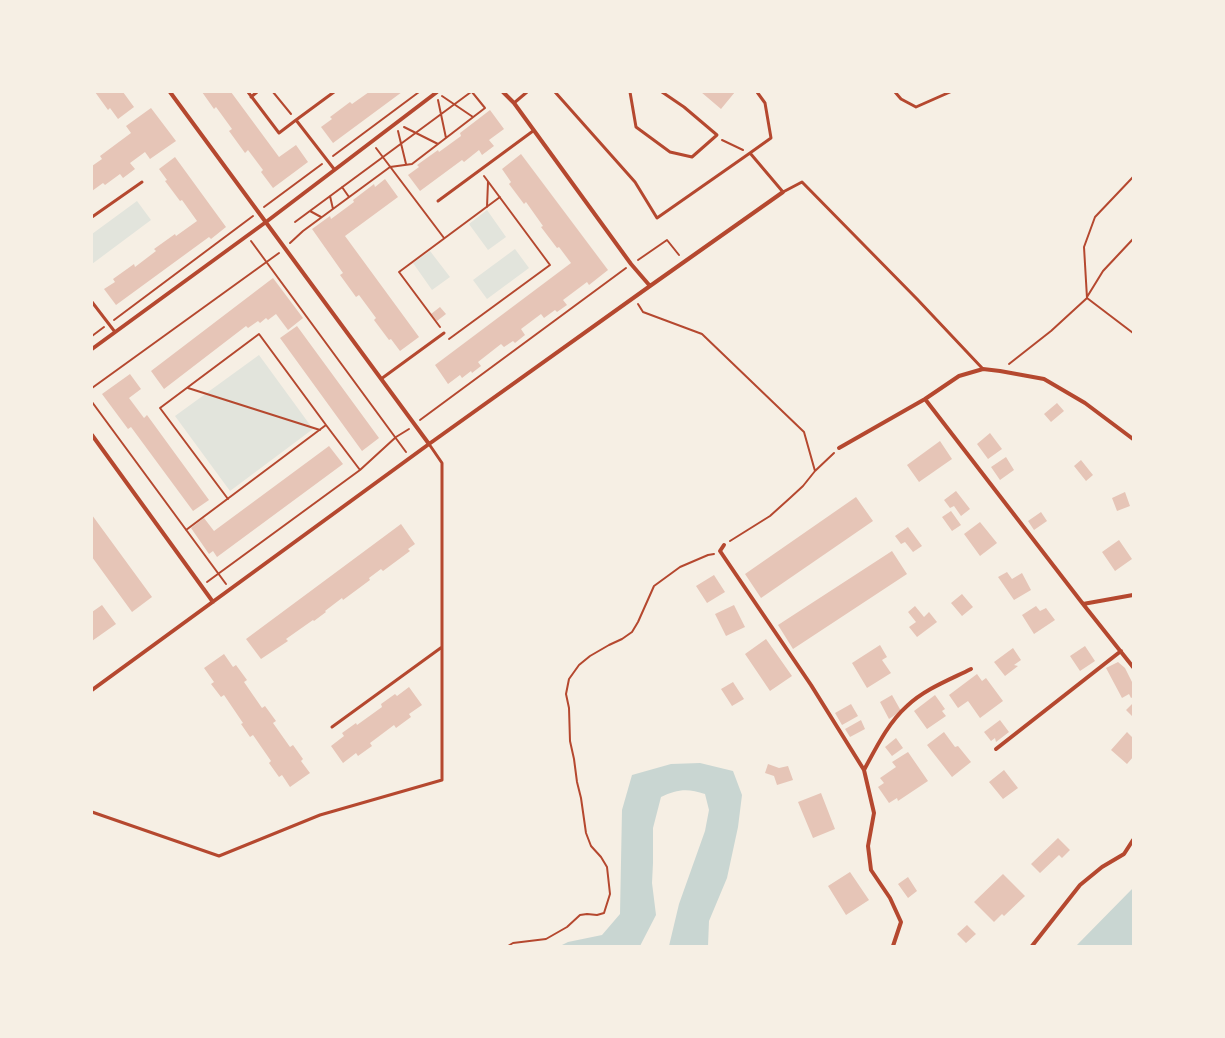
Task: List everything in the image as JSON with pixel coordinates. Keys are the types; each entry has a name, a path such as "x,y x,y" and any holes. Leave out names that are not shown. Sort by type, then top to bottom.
{"street":[{"path":"170,92 429,444"},
{"path":"92,349 266,222 437,92"},
{"path":"503,92 514,103 533,131 650,286"},
{"path":"92,690 429,444 783,192"},
{"path":"839,448 925,400 959,376 983,369 1044,379 1085,403 1133,439"},
{"path":"925,400 1133,667"},
{"path":"92,436 213,602"},
{"path":"724,546 720,550 811,685 864,770 874,813 868,846 871,870 890,898 901,922 893,946"},
{"path":"1083,604 1133,595"},
{"path":"996,749 1121,651"},
{"path":"864,770 890,726 906,706 925,692 971,669"},
{"path":"1032,946 1080,886 1102,867 1124,854 1133,840"}],"lane":[{"path":"248,92 279,133 334,92"},
{"path":"251,96 257,92"},
{"path":"514,103 527,92"},
{"path":"554,92 634,182 657,218 771,138 765,103 758,92"},
{"path":"630,92 636,127 670,152 692,157 717,135 684,107 662,92"},
{"path":"895,92 901,99 916,107 950,92"},
{"path":"296,120 334,169"},
{"path":"438,201 533,131"},
{"path":"750,153 783,192 802,182 983,369"},
{"path":"92,217 142,182"},
{"path":"92,302 115,332"},
{"path":"382,379 444,333"},
{"path":"92,812 219,856 320,815 442,780 442,463 429,444"},
{"path":"332,727 442,647"}],"path":[{"path":"273,92 296,120"},
{"path":"437,92 473,117"},
{"path":"437,92 446,138"},
{"path":"92,388 285,248 302,231 390,167 412,164 485,108 471,92 295,222"},
{"path":"396,122 438,144"},
{"path":"396,122 406,164"},
{"path":"723,141 750,153"},
{"path":"371,142 444,238"},
{"path":"480,170 488,181 500,197 550,265 449,339 399,272 500,197"},
{"path":"1133,177 1095,217 1084,247 1087,298 1133,333"},
{"path":"487,207 488,181"},
{"path":"342,187 349,197"},
{"path":"330,196 333,209"},
{"path":"310,211 321,217"},
{"path":"247,235 410,458"},
{"path":"1000,371 1051,331 1087,298 1103,271 1133,239"},
{"path":"201,586 360,470 396,437 434,408 632,264 668,240 684,262"},
{"path":"643,312 702,334 804,432 815,471"},
{"path":"228,498 160,408 259,334 360,470"},
{"path":"187,388 320,430"},
{"path":"92,402 230,590"},
{"path":"186,530 326,425"},
{"path":"724,546 770,516 803,486 815,471 839,448"},
{"path":"508,946 546,939 567,927 580,915 597,915 604,913 610,894 607,867 601,857 591,846 586,833 570,741 569,708 566,694 569,678 579,665 590,656 632,632 654,586 680,567 720,550"}],"shaded area":[{"path":"137,201 151,220 92,264 92,234"},
{"path":"487,210 506,237 488,250 469,224"},
{"path":"515,249 529,268 487,299 473,280"},
{"path":"430,251 450,277 432,290 413,263"},
{"path":"259,355 313,429 230,491 175,416"},
{"path":"700,763 733,771 742,795 738,827 727,878 709,921 708,946 669,946 679,904 705,831 709,810 705,794 683,790 672,792 661,797 653,828 652,883 656,915 640,946 560,946 568,942 602,935 620,914 622,810 632,775 671,764"},
{"path":"1133,888 1133,946 1076,946"}],"building":[{"path":"95,92 123,92 134,107 118,119 110,108 108,110"},
{"path":"202,92 231,92 279,157 296,145 308,162 273,188 261,172 263,170 248,150 245,153 229,131 232,129 216,107 214,109"},
{"path":"369,92 402,92 333,143 321,127 332,119 330,117 350,102 352,104"},
{"path":"701,92 735,92 721,109"},
{"path":"151,108 176,141 150,159 145,152 130,163 135,169 123,178 120,174 105,185 103,183 92,191 92,166 102,159 100,156 131,133 126,126"},
{"path":"490,110 504,129 489,140 494,146 482,155 479,150 464,162 462,160 420,191 408,175 419,167 417,165 438,150 439,152 461,136 460,133"},
{"path":"521,154 608,270 589,285 587,282 563,300 567,305 557,312 555,310 544,318 541,314 521,329 525,335 515,343 513,341 504,347 501,344 478,362 481,366 472,373 471,371 462,378 460,375 448,384 435,365 571,263 541,227 543,226 526,202 524,204 509,184 511,182 502,169"},
{"path":"175,157 226,227 211,239 209,237 116,305 104,289 115,282 113,279 134,264 135,267 156,251 154,249 197,221 182,200 180,201 165,181 167,180 159,169"},
{"path":"385,179 398,197 345,236 419,337 400,351 391,339 389,340 374,320 376,318 359,295 356,297 340,275 343,273 312,229 330,216 331,219 354,202 353,200 374,184 375,187"},
{"path":"273,278 303,318 288,330 276,314 268,320 266,318 260,323 258,321 248,328 246,326 164,389 151,371"},
{"path":"440,307 446,314 437,321 431,314"},
{"path":"297,326 379,438 362,451 280,338"},
{"path":"130,374 141,389 129,398 144,418 147,415 209,500 193,511 131,427 128,429 102,394"},
{"path":"1057,403 1064,411 1051,422 1044,414"},
{"path":"990,433 1002,449 988,459 977,444"},
{"path":"940,441 952,459 919,482 907,465"},
{"path":"329,446 343,464 217,557 213,551 209,554 191,528 204,518 214,531"},
{"path":"1006,457 1014,470 1000,480 991,467"},
{"path":"1081,460 1093,475 1086,481 1074,466"},
{"path":"956,491 970,509 961,516 954,506 950,508 944,500"},
{"path":"1125,492 1130,506 1117,511 1112,498"},
{"path":"856,497 873,521 761,598 745,574"},
{"path":"951,511 961,525 952,531 942,517"},
{"path":"1041,512 1047,521 1034,530 1028,521"},
{"path":"92,515 152,597 132,612 92,557"},
{"path":"980,522 997,543 980,556 964,534"},
{"path":"401,524 415,544 408,549 410,551 383,571 381,569 369,578 370,580 343,600 342,598 314,621 313,620 286,639 288,641 261,659 246,639"},
{"path":"908,527 922,546 913,552 905,542 901,544 895,536"},
{"path":"1119,540 1132,559 1115,571 1102,552"},
{"path":"892,551 907,574 793,649 778,625"},
{"path":"1007,572 1012,579 1022,573 1031,590 1014,600 998,577"},
{"path":"714,575 725,592 707,603 696,586"},
{"path":"962,594 973,607 962,616 951,603"},
{"path":"102,605 116,624 92,641 92,612"},
{"path":"734,605 745,627 726,636 715,614"},
{"path":"915,606 924,617 929,612 937,622 917,637 909,627 916,622 908,612"},
{"path":"1036,606 1040,611 1046,608 1055,620 1034,634 1022,615"},
{"path":"766,639 792,676 770,691 745,654"},
{"path":"880,645 887,657 882,660 891,673 867,688 852,663"},
{"path":"1085,646 1095,661 1080,671 1070,656"},
{"path":"1013,648 1021,660 1014,665 1018,666 1005,676 994,662"},
{"path":"224,654 233,667 236,665 247,680 244,682 262,708 265,706 276,721 273,723 290,747 293,745 303,759 301,761 310,773 290,787 282,775 279,777 269,763 271,761 253,735 250,737 241,724 243,723 224,695 221,697 211,684 214,682 204,668"},
{"path":"1118,662 1125,668 1133,684 1133,697 1131,698 1129,694 1122,698 1106,668"},
{"path":"977,674 982,681 986,678 1003,701 980,718 968,701 958,708 949,695"},
{"path":"733,682 744,699 732,706 721,689"},
{"path":"409,687 422,705 409,714 411,717 396,728 394,725 370,743 372,746 358,756 356,753 343,763 331,746 344,736 342,733 356,723 357,725 382,707 381,704 395,694 397,696"},
{"path":"892,695 901,711 889,719 880,702"},
{"path":"935,695 945,709 942,711 946,716 927,729 914,711"},
{"path":"1133,703 1133,717 1126,710"},
{"path":"851,704 858,716 842,725 835,713"},
{"path":"861,720 865,729 850,737 845,729"},
{"path":"1000,720 1009,732 996,742 995,738 991,741 984,732"},
{"path":"944,732 955,747 958,746 971,762 952,777 927,745"},
{"path":"1127,732 1133,738 1133,757 1127,764 1111,750"},
{"path":"896,738 903,748 892,756 885,747"},
{"path":"908,752 928,781 898,801 897,798 889,803 878,787 884,783 880,778 896,767 892,762"},
{"path":"768,764 779,768 788,766 793,780 777,785 774,776 765,773"},
{"path":"1004,770 1018,788 1003,799 989,782"},
{"path":"821,793 835,829 813,838 798,802"},
{"path":"1058,838 1070,850 1062,858 1059,855 1040,873 1031,864"},
{"path":"850,872 869,900 846,915 828,886"},
{"path":"1003,874 1025,896 1004,916 1002,914 994,922 974,902"},
{"path":"908,877 917,891 908,898 898,884"},
{"path":"967,925 976,934 966,943 957,934"}]}
